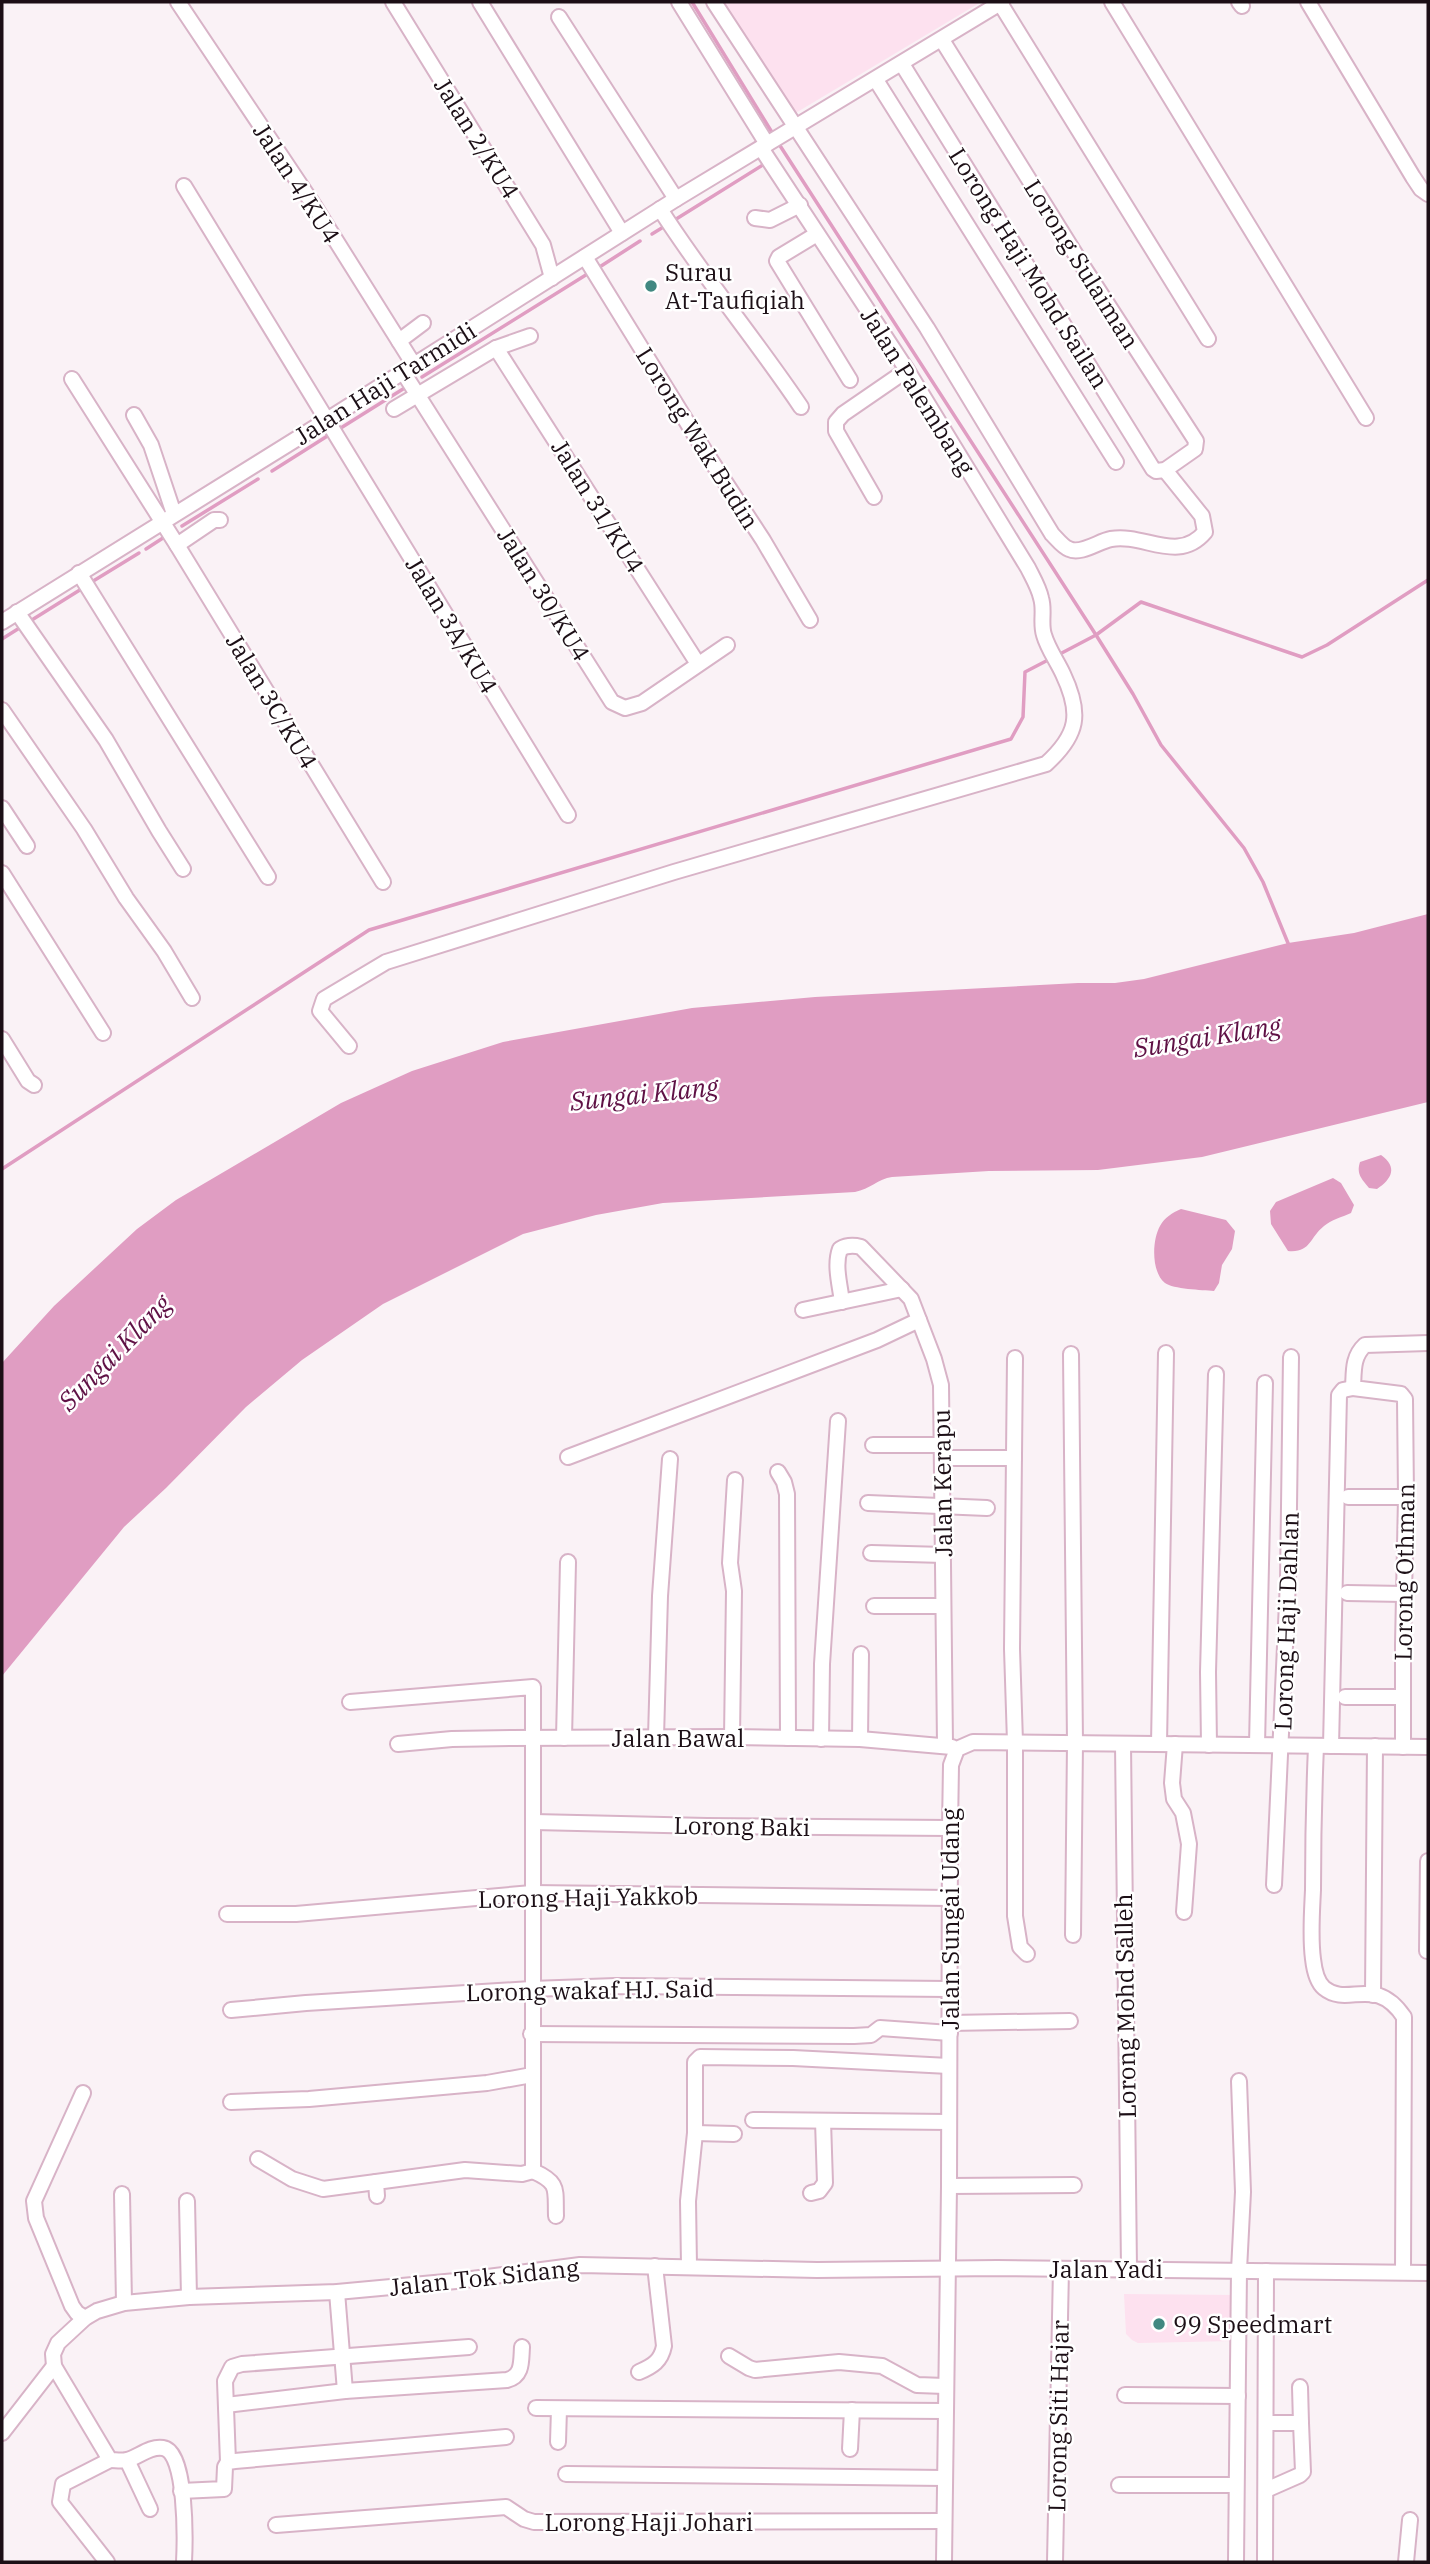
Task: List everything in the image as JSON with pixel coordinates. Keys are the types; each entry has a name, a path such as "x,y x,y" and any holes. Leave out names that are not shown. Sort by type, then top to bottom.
{"street":[{"name":"Jalan 4/KU4","path":"178,2 313,204 399,341 409,368"},
{"name":"Jalan 2/KU4","path":"393,2 543,245 552,278"},
{"path":"480,2 622,233"},
{"name":"Jalan Palembang","path":"349,1046 320,1011 320,1006 324,999 386,962 674,872 1046,764 1063,749 1072,735 1075,704 1042,630 1041,598 1028,568 907,370 817,234 767,144 679,2"},
{"path":"714,2 794,128"},
{"path":"1001,2 1209,339"},
{"name":"Jalan Haji Tarmidi","path":"2,622 20,616 79,573 167,518 332,428 409,368 676,199 1001,2"},
{"path":"1112,2 1366,418"},
{"path":"1307,2 1413,177 1428,194"},
{"path":"559,17 676,199"},
{"name":"Lorong Sulaiman","path":"942,40 1196,441 1195,449 1160,470"},
{"name":"Lorong Haji Mohd Sailan","path":"794,128 927,328 1052,534 1067,549 1077,551 1106,540 1121,538 1174,548 1196,542 1205,532 1202,516 1160,470 902,64"},
{"path":"876,80 1116,462"},
{"name":"Jalan 3A/KU4","path":"184,186 568,815"},
{"path":"755,218 770,220 800,205"},
{"path":"660,209 684,247 768,358 801,407"},
{"path":"817,234 776,261 850,380"},
{"name":"Lorong Wak Budin","path":"585,257 763,540 810,621"},
{"path":"399,341 423,323"},
{"path":"394,409 496,348 530,336"},
{"name":"Jalan 31/KU4","path":"496,348 698,664"},
{"name":"Jalan 30/KU4","path":"409,368 419,394 612,702 618,706 634,707 727,645"},
{"path":"874,497 836,431 836,422 843,414 907,370"},
{"path":"72,379 167,518"},
{"path":"134,415 151,445 167,518"},
{"name":"Jalan 3C/KU4","path":"167,518 177,545 383,882"},
{"path":"177,545 214,520 220,520"},
{"path":"79,573 268,877"},
{"path":"20,616 106,740 183,869"},
{"path":"2,710 84,829 192,998"},
{"path":"2,808 27,846"},
{"path":"2,873 103,1033"},
{"path":"2,1039 28,1081 34,1085"},
{"name":"Jalan Kerapu","path":"842,1302 838,1254 840,1249 847,1246 860,1248 911,1299 941,1385 943,1606 951,1747"},
{"path":"803,1310 902,1289"},
{"path":"568,1457 702,1404 921,1325"},
{"path":"1331,1746 1339,1395 1343,1390 1353,1388 1355,1360 1364,1345 1428,1343"},
{"path":"1159,1744 1166,1353"},
{"path":"1071,1354 1075,1743 1073,1935"},
{"name":"Lorong Haji Dahlan","path":"1274,1885 1291,1491 1291,1357"},
{"path":"1015,1358 1012,1649 1015,1742 1014,1916 1020,1947 1027,1954"},
{"path":"1209,1745 1208,1672 1216,1374"},
{"path":"1257,1745 1265,1383"},
{"name":"Lorong Othman","path":"1353,1388 1404,1396 1406,1497 1403,1747"},
{"path":"821,1739 822,1664 838,1421"},
{"path":"873,1445 1013,1458"},
{"path":"656,1737 660,1597 670,1459"},
{"path":"778,1472 787,1494 788,1738"},
{"path":"733,1737 734,1591 730,1563 735,1480"},
{"path":"1348,1497 1406,1497"},
{"path":"868,1503 987,1508"},
{"path":"870,1553 944,1555"},
{"path":"564,1738 568,1562"},
{"path":"1347,1593 1404,1594"},
{"path":"874,1606 943,1606"},
{"path":"860,1739 861,1654"},
{"path":"350,1702 533,1686 533,2171"},
{"path":"1345,1697 1403,1697"},
{"name":"Jalan Bawal","path":"398,1744 452,1739 733,1737 860,1739 951,1747"},
{"path":"951,1747 973,1742 1428,1747"},
{"name":"Lorong Mohd Salleh","path":"1123,1744 1129,2269"},
{"path":"1175,1744 1172,1783 1174,1799 1183,1813 1189,1844 1184,1912"},
{"path":"1316,1746 1312,1899 1313,1958 1316,1974 1322,1986 1331,1993 1384,1996 1395,2003 1404,2017 1403,2272"},
{"path":"1373,1995 1375,1746"},
{"name":"Jalan Sungai Udang","path":"944,2562 951,1747"},
{"name":"Lorong Baki","path":"534,1822 950,1828"},
{"path":"1427,1951 1428,1861"},
{"name":"Lorong Haji Yakkob","path":"227,1914 296,1914 532,1893 950,1898"},
{"name":"Lorong wakaf HJ. Said","path":"231,2010 306,2003 616,1986 949,1989"},
{"path":"531,2034 862,2036 870,2035 880,2028 950,2028 1070,2021"},
{"path":"704,2057 710,2048 712,2036"},
{"path":"689,2266 688,2201 695,2133 695,2062 700,2057 793,2058 949,2066"},
{"path":"231,2102 309,2099 511,2080 532,2075"},
{"path":"1236,2562 1239,2270 1243,2192 1239,2081"},
{"path":"83,2093 34,2201 36,2218 72,2305 77,2313 85,2318"},
{"path":"753,2120 949,2122"},
{"path":"811,2193 819,2191 825,2183 823,2121"},
{"path":"695,2133 734,2134"},
{"path":"258,2159 292,2179 323,2189 376,2189 465,2171 522,2174 533,2171 549,2178 554,2186 555,2217"},
{"path":"949,2186 1074,2185"},
{"path":"122,2194 124,2303"},
{"path":"187,2201 189,2297"},
{"name":"Jalan Tok Sidang","path":"2,2433 54,2366 53,2354 58,2343 85,2318 97,2311 124,2303 189,2297 337,2292 456,2281 580,2265 817,2270 947,2269"},
{"path":"639,2372 653,2366 662,2357 664,2346 656,2266"},
{"name":"Jalan Yadi","path":"947,2269 1428,2273"},
{"name":"Lorong Siti Hajar","path":"1055,2562 1061,2269"},
{"path":"1265,2562 1266,2271"},
{"path":"337,2292 345,2391"},
{"path":"181,2491 224,2489 225,2467 228,2462 225,2381 232,2367 242,2364 469,2347"},
{"path":"226,2405 345,2391 512,2379 520,2371 522,2347"},
{"path":"729,2356 755,2370 839,2362 882,2366 917,2385 945,2386"},
{"path":"54,2366 110,2460"},
{"path":"1266,2490 1303,2472 1300,2387"},
{"path":"1125,2395 1238,2396"},
{"path":"536,2408 945,2411"},
{"path":"558,2442 559,2409"},
{"path":"850,2449 852,2410"},
{"path":"1266,2423 1301,2423"},
{"path":"228,2462 506,2437"},
{"path":"107,2562 61,2502 63,2484 110,2460 127,2460 159,2447 168,2449 173,2454 185,2526 184,2562"},
{"path":"127,2460 150,2509"},
{"path":"566,2474 945,2478"},
{"path":"1119,2485 1236,2486"},
{"name":"Lorong Haji Johari","path":"276,2525 506,2507 534,2522 944,2521"},
{"path":"1406,2562 1410,2520"}],"shaded area":[{"path":"721,2 981,2 794,114"},
{"path":"1124,2294 1235,2295 1235,2341 1138,2343 1126,2334"}],"water":[{"name":"Sungai Klang","path":"1428,914 1428,1102 1202,1157 1098,1170 989,1171 892,1177 855,1192 663,1203 596,1215 523,1234 383,1304 302,1360 246,1407 124,1527 2,1676 2,1363 54,1306 137,1229 176,1200 341,1103 412,1071 503,1042 692,1008 815,997 1115,983 1144,979 1288,943 1354,933"},
{"path":"1381,1155 1390,1164 1391,1173 1377,1189 1369,1188 1359,1173 1360,1162"},
{"path":"1333,1178 1341,1183 1354,1205 1351,1213 1327,1224 1306,1247 1288,1251 1271,1224 1270,1211 1276,1202"},
{"path":"1181,1209 1226,1220 1235,1231 1232,1249 1222,1265 1219,1283 1214,1291 1169,1285 1160,1278 1157,1271 1154,1247 1157,1232 1166,1218"}],"waterway":[{"path":"692,2 773,134"},
{"path":"777,141 1096,635 1161,745 1244,848 1263,882 1290,948"},
{"path":"673,221 766,163"},
{"path":"652,234 665,226"},
{"path":"598,268 640,241"},
{"path":"422,377 589,273"},
{"path":"336,431 403,389"},
{"path":"272,471 329,435"},
{"path":"182,526 258,479"},
{"path":"146,549 166,536"},
{"path":"90,583 139,553"},
{"path":"1056,656 1096,635 1141,602 1302,657 1327,645 1428,580"},
{"path":"27,623 83,588"},
{"path":"2,639 21,627"},
{"path":"2,1169 369,930 1011,739 1023,717 1025,672 1050,659"}],"place":[{"name":"Surau At-Taufiqiah","path":"651,286"},
{"name":"99 Speedmart","path":"1159,2324"}]}
